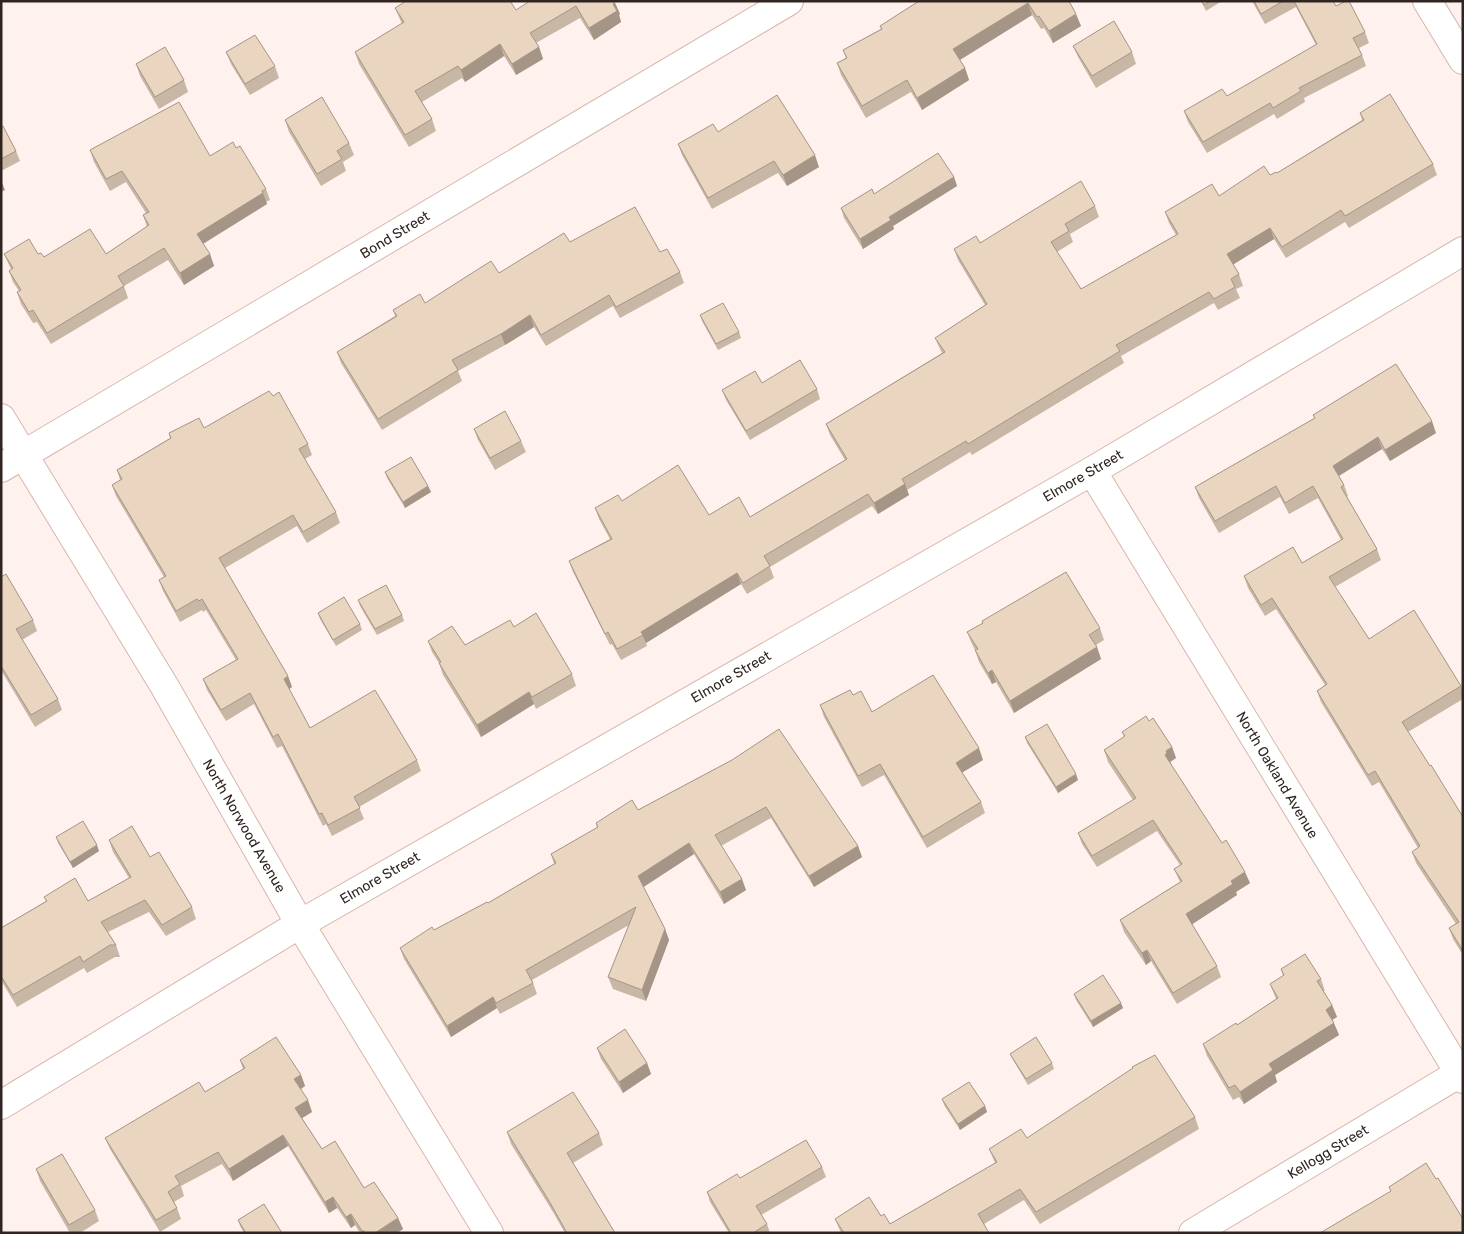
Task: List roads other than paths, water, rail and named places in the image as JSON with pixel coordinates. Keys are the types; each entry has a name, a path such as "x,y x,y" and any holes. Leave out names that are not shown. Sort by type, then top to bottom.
{"street":[{"name":"Bond Street","path":"12,461 789,1"},
{"path":"1428,1 1463,60"},
{"name":"Elmore Street","path":"1,1105 300,924 1092,471 1463,251"},
{"name":"North Norwood Avenue","path":"1,418 12,461 165,688 300,924 489,1233"},
{"name":"North Oakland Avenue","path":"1092,471 1462,1075"},
{"name":"Kellogg Street","path":"1193,1233 1462,1075"}]}
